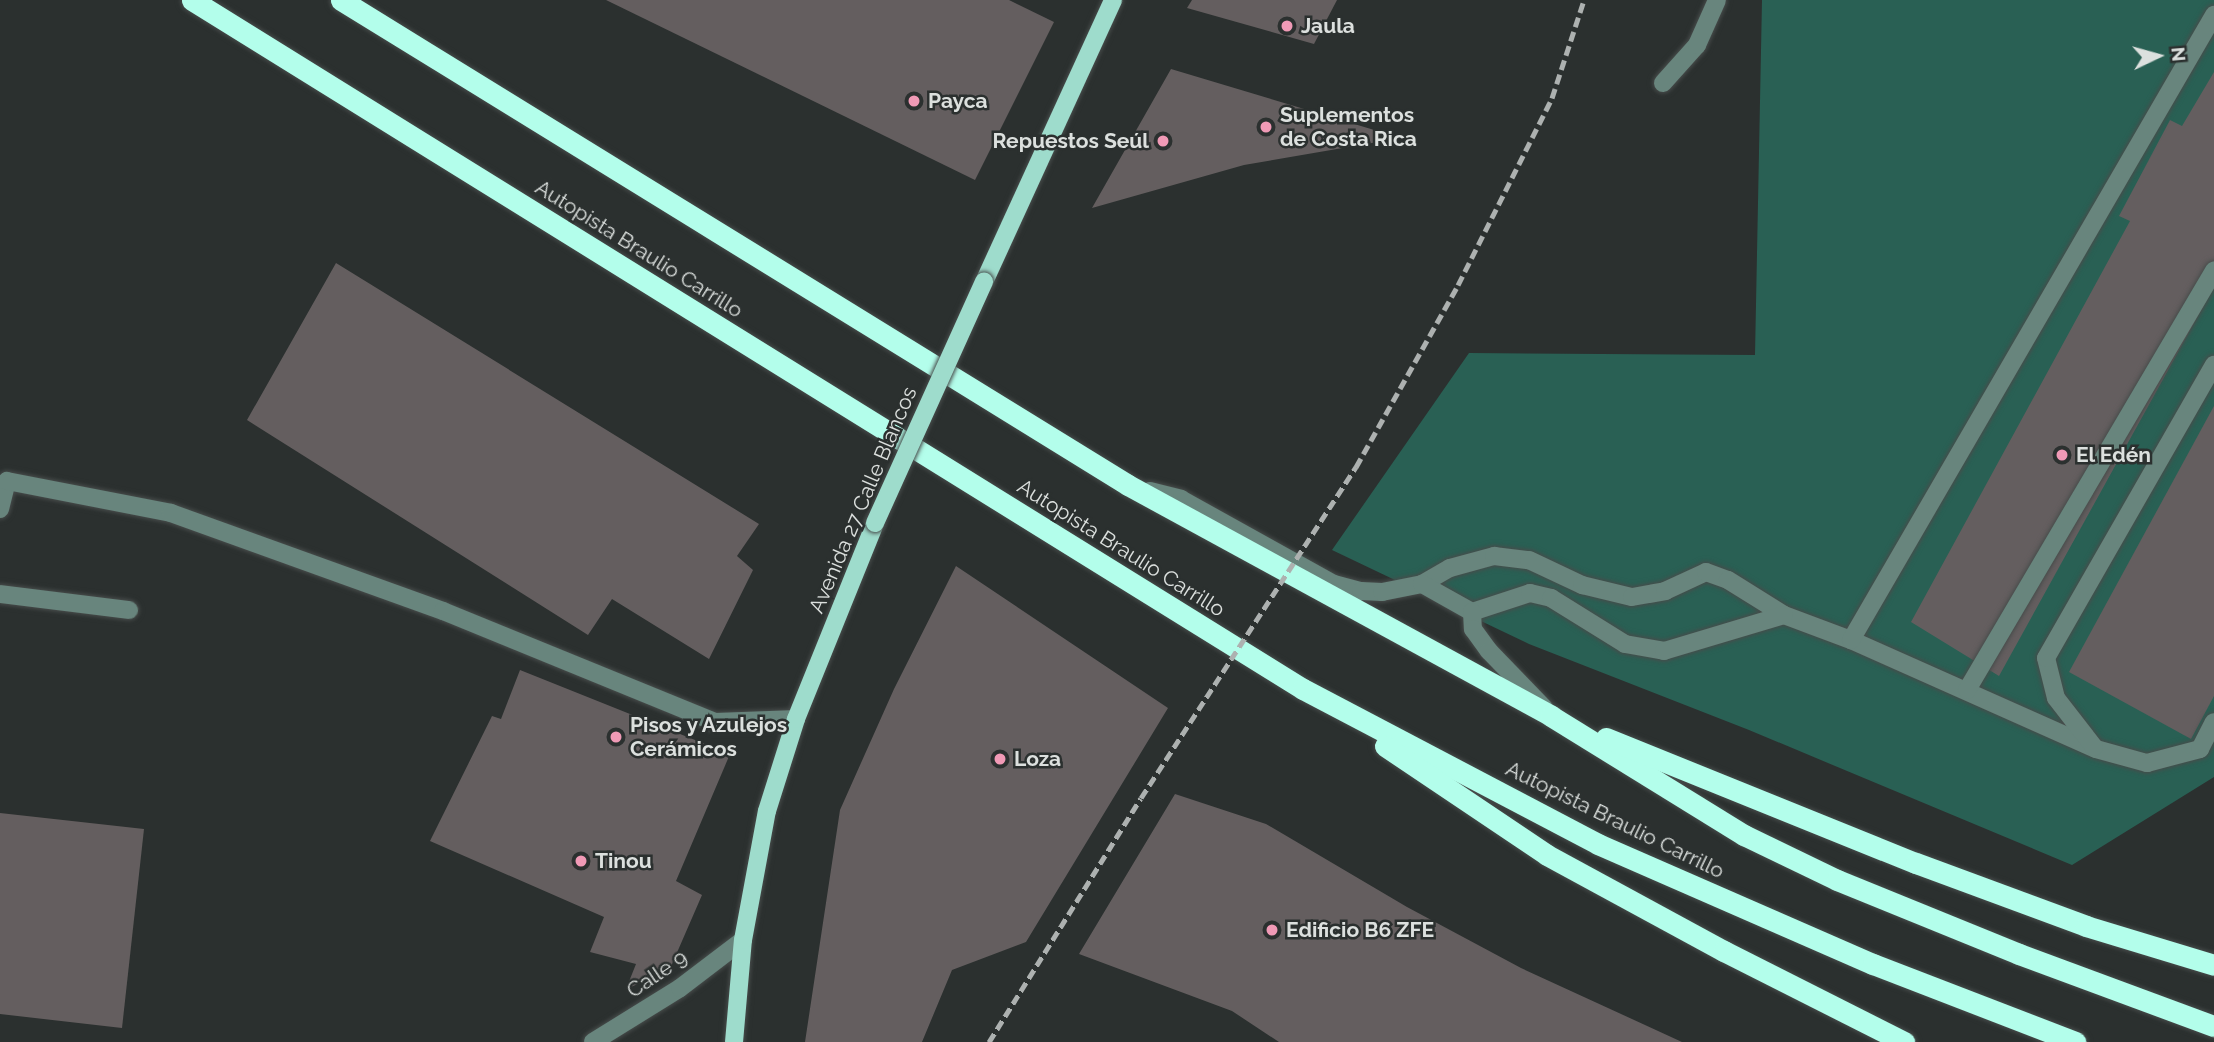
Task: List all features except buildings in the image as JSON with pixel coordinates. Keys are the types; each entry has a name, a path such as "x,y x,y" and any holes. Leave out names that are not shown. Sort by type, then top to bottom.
{"highway":[{"name":"Autopista Braulio Carrillo","path":"191,0 1303,690 1598,844 1873,964 2075,1042"},
{"name":"Autopista Braulio Carrillo","path":"341,0 1128,485 1551,716 1744,835 1837,880 2130,998 2214,1026"},
{"path":"1303,690 1547,855 1724,951 1904,1042"},
{"path":"1551,716 1929,868 2086,926 2214,965"}],"main road":[{"name":"Avenida 27 Calle Blancos","path":"734,1042 743,940 767,811 796,719 875,523 1113,0"}],"street":[{"path":"1663,83 1697,44 1717,0"},
{"path":"1851,640 2214,15"},
{"path":"1967,690 2214,270"},
{"path":"2096,749 2056,698 2046,658 2214,365"},
{"path":"0,509 7,481 171,513 443,611 715,722 796,719"},
{"path":"1128,485 1181,499 1334,584 1361,591 1382,592 1422,584 1469,561 1494,556 1529,560 1582,585 1632,597 1665,591 1706,572 1728,580 1784,615 1851,640 2096,749 2147,763 2200,749 2214,722"},
{"path":"1422,584 1472,612 1530,593 1550,598 1577,612 1625,644 1664,651 1784,615"},
{"path":"0,594 129,610"},
{"path":"1472,612 1473,629 1489,651 1551,716"},
{"name":"Calle 9","path":"593,1042 662,1001 743,940"}],"green space":[{"path":"1762,0 2214,0 2214,777 2072,865 1749,730 1529,644 1332,550 1469,353 1755,355"}],"railway":[{"path":"989,1042 1141,798 1356,467 1458,285 1552,98 1584,0"}],"place":[{"name":"Jaula","path":"1287,26"},
{"name":"Payca","path":"914,101"},
{"name":"Suplementos de Costa Rica","path":"1266,127"},
{"name":"Repuestos Seúl","path":"1163,141"},
{"name":"El Edén","path":"2062,455"},
{"name":"Pisos y Azulejos Cerámicos","path":"616,737"},
{"name":"Loza","path":"1000,759"},
{"name":"Tinou","path":"581,861"},
{"name":"Edificio B6 ZFE","path":"1272,930"}]}
